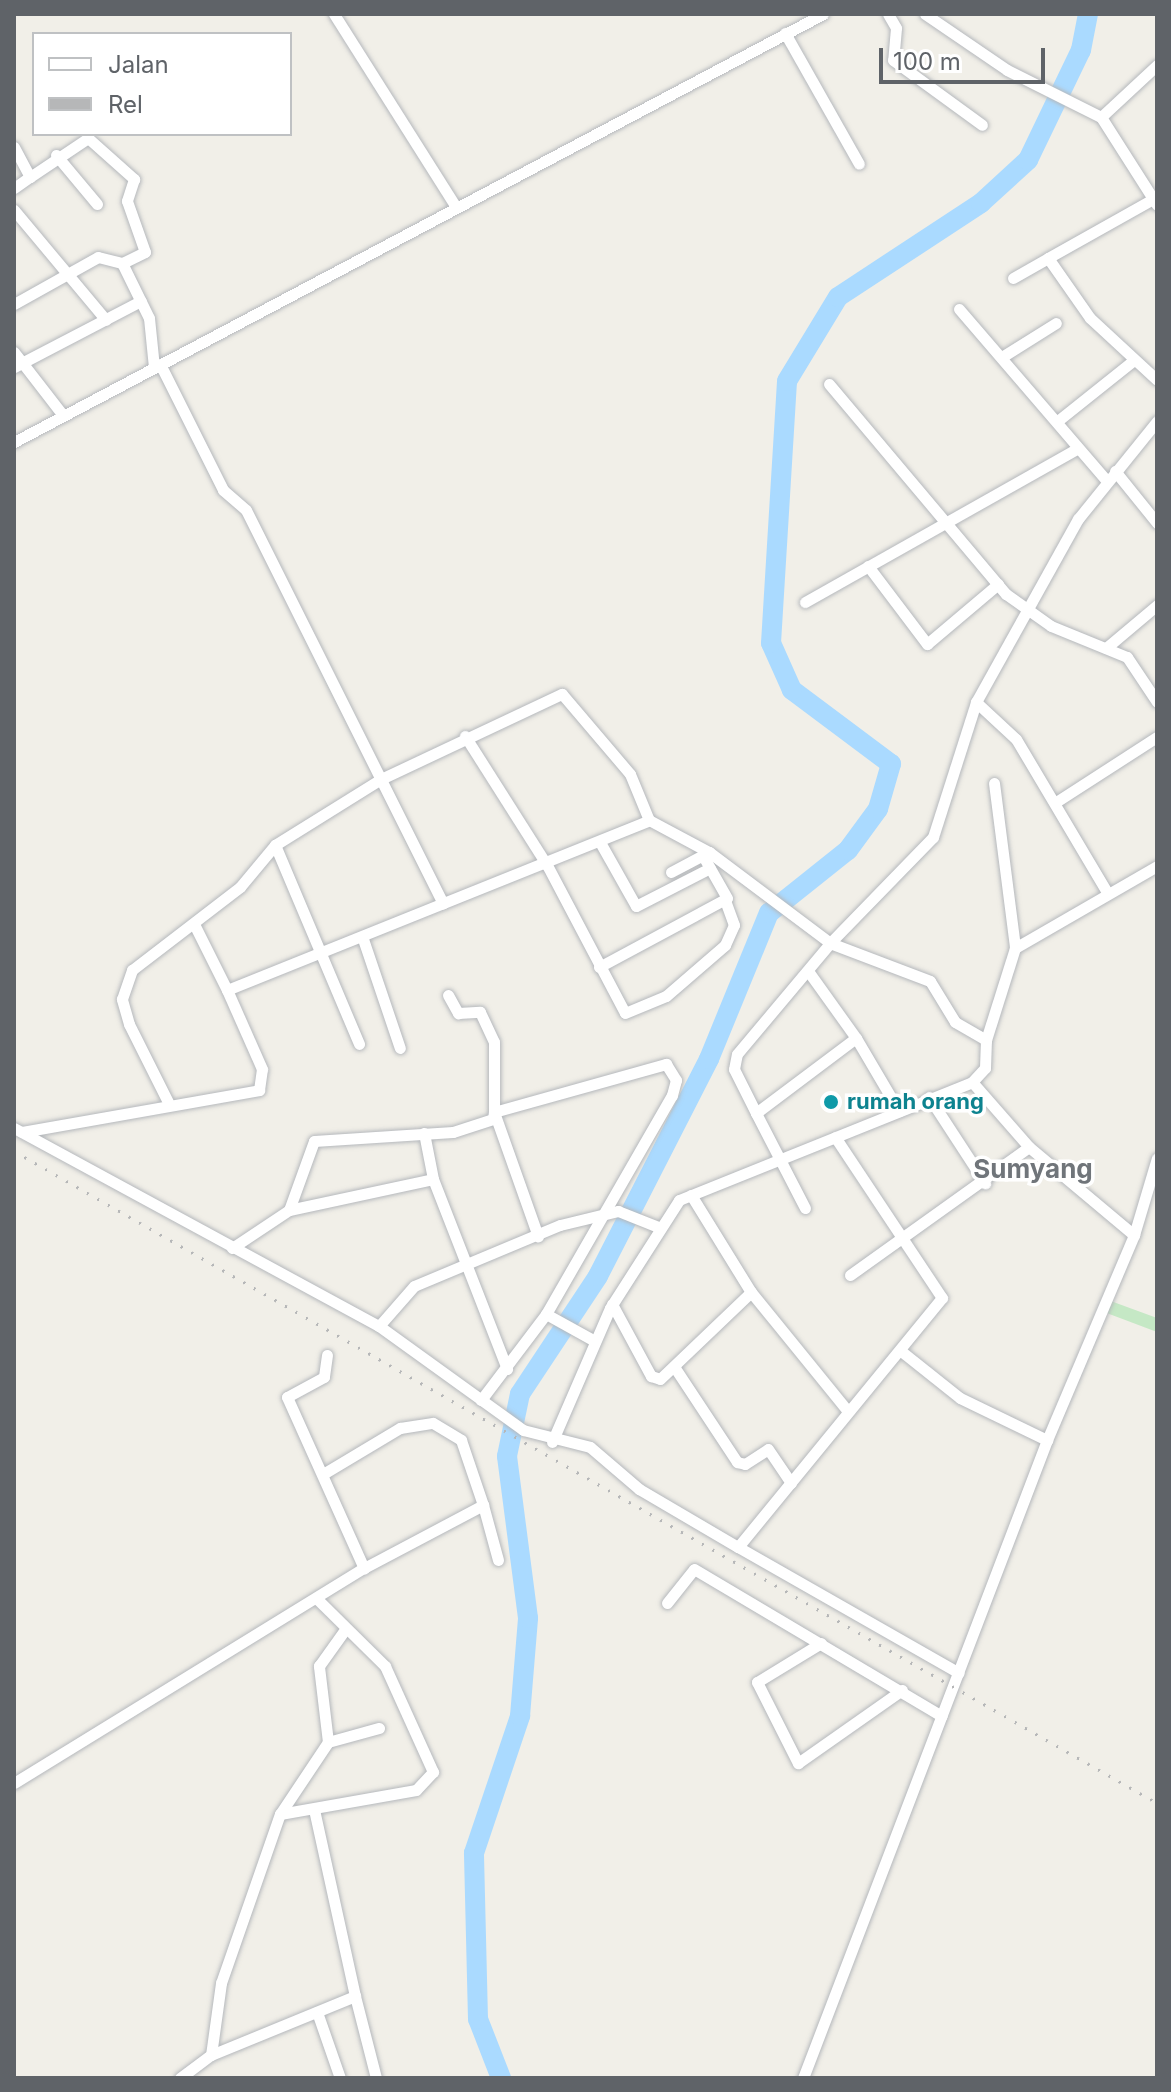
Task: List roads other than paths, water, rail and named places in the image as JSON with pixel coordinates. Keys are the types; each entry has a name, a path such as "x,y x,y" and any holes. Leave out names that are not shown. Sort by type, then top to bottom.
{"street":[{"path":"334,14 454,204"},
{"path":"14,442 454,204 823,14"},
{"path":"888,14 896,28 893,60 982,125"},
{"path":"925,14 1035,86 1101,117 1155,202 1013,278"},
{"path":"785,33 859,164"},
{"path":"1101,117 1157,65"},
{"path":"14,188 56,155 88,138 134,179 127,201 145,252 122,263"},
{"path":"14,147 30,177"},
{"path":"56,155 97,204"},
{"path":"14,210 106,320"},
{"path":"14,304 107,255 122,263 141,301 157,366 223,490 246,510 443,903"},
{"path":"1048,258 1074,300 1157,380"},
{"path":"19,365 141,301"},
{"path":"959,309 1005,355 1060,419 1078,448 1111,476 1157,523"},
{"path":"1005,355 1056,323"},
{"path":"14,352 19,365 62,414"},
{"path":"1060,419 1134,360"},
{"path":"829,384 998,584 1026,610 1127,657 1157,702"},
{"path":"805,1208 776,1157 734,1069 737,1054 830,943 945,819 976,702 1026,610 1111,476 1157,421"},
{"path":"805,602 1078,448"},
{"path":"868,566 927,644 998,584"},
{"path":"1106,648 1157,605"},
{"path":"168,1102 122,999 132,970 240,887 275,845 381,779 465,736 566,695 630,774 649,820 710,852 749,886 818,937 930,981 955,1022 986,1040"},
{"path":"976,702 1016,739 1107,892"},
{"path":"465,736 547,865 625,1013 666,996 725,945 734,925 710,868 710,852"},
{"path":"1056,802 1157,737"},
{"path":"552,1442 593,1340 612,1304 658,1227 691,1195 776,1157 835,1137 972,1082 985,1068 986,1040 1015,948 994,783"},
{"path":"227,990 363,939 443,903 601,844 649,820"},
{"path":"601,844 636,906 710,868"},
{"path":"275,845 359,1044"},
{"path":"671,872 710,852"},
{"path":"1015,948 1107,892 1157,866"},
{"path":"599,967 725,900"},
{"path":"18,1130 168,1102 204,1104 259,1090 262,1069 194,924"},
{"path":"363,939 400,1048"},
{"path":"808,971 856,1038 899,1111"},
{"path":"289,1210 314,1141 453,1132 493,1119 494,1042 480,1012 458,1013 448,995"},
{"path":"756,1113 856,1038"},
{"path":"485,1404 548,1315 601,1211 672,1095 673,1070 655,1064 494,1112"},
{"path":"972,1082 1029,1147 1134,1235"},
{"path":"929,1097 985,1183"},
{"path":"494,1112 538,1236"},
{"path":"18,1130 379,1326 436,1360 485,1404 523,1430 552,1442 590,1447 639,1489 959,1673"},
{"path":"424,1133 433,1179 507,1369"},
{"path":"738,1547 847,1410 901,1351 942,1298 835,1137"},
{"path":"850,1275 904,1242 1029,1147"},
{"path":"803,2078 1047,1440 1134,1235 1137,1213 1157,1158"},
{"path":"232,1248 289,1210 433,1179"},
{"path":"691,1195 751,1292 847,1410"},
{"path":"379,1326 414,1286 601,1211 618,1211 658,1227"},
{"path":"612,1304 651,1376 660,1379 675,1368 751,1292"},
{"path":"548,1315 593,1340"},
{"path":"901,1351 960,1398 1047,1440"},
{"path":"327,1355 324,1377 287,1397 364,1568"},
{"path":"675,1368 737,1462 768,1449 791,1483"},
{"path":"323,1474 400,1428 433,1423 461,1440 498,1560"},
{"path":"14,1783 364,1568 483,1505"},
{"path":"667,1603 690,1571 708,1577 942,1716"},
{"path":"280,1814 416,1790 433,1772 385,1666 344,1631 317,1599"},
{"path":"180,2078 198,2074 211,2055 221,1983 280,1814 328,1742 319,1666 344,1631"},
{"path":"821,1643 757,1682 798,1763 902,1690"},
{"path":"328,1742 379,1728"},
{"path":"314,1810 376,2078"},
{"path":"211,2055 355,1996"},
{"path":"317,2012 340,2078"}],"waterway":[{"path":"501,2078 478,2019 474,1853 520,1716 528,1618 507,1456 520,1394 598,1276 709,1059 769,913 848,850 878,809 891,764 792,690 771,643 787,381 838,297 981,203 1028,160 1081,50 1088,14"}],"railway":[{"path":"14,1151 1157,1803"}],"place":[{"name":"rumah orang","path":"831,1102"}],"district":[{"name":"Sumyang","path":"1033,1169"}]}
